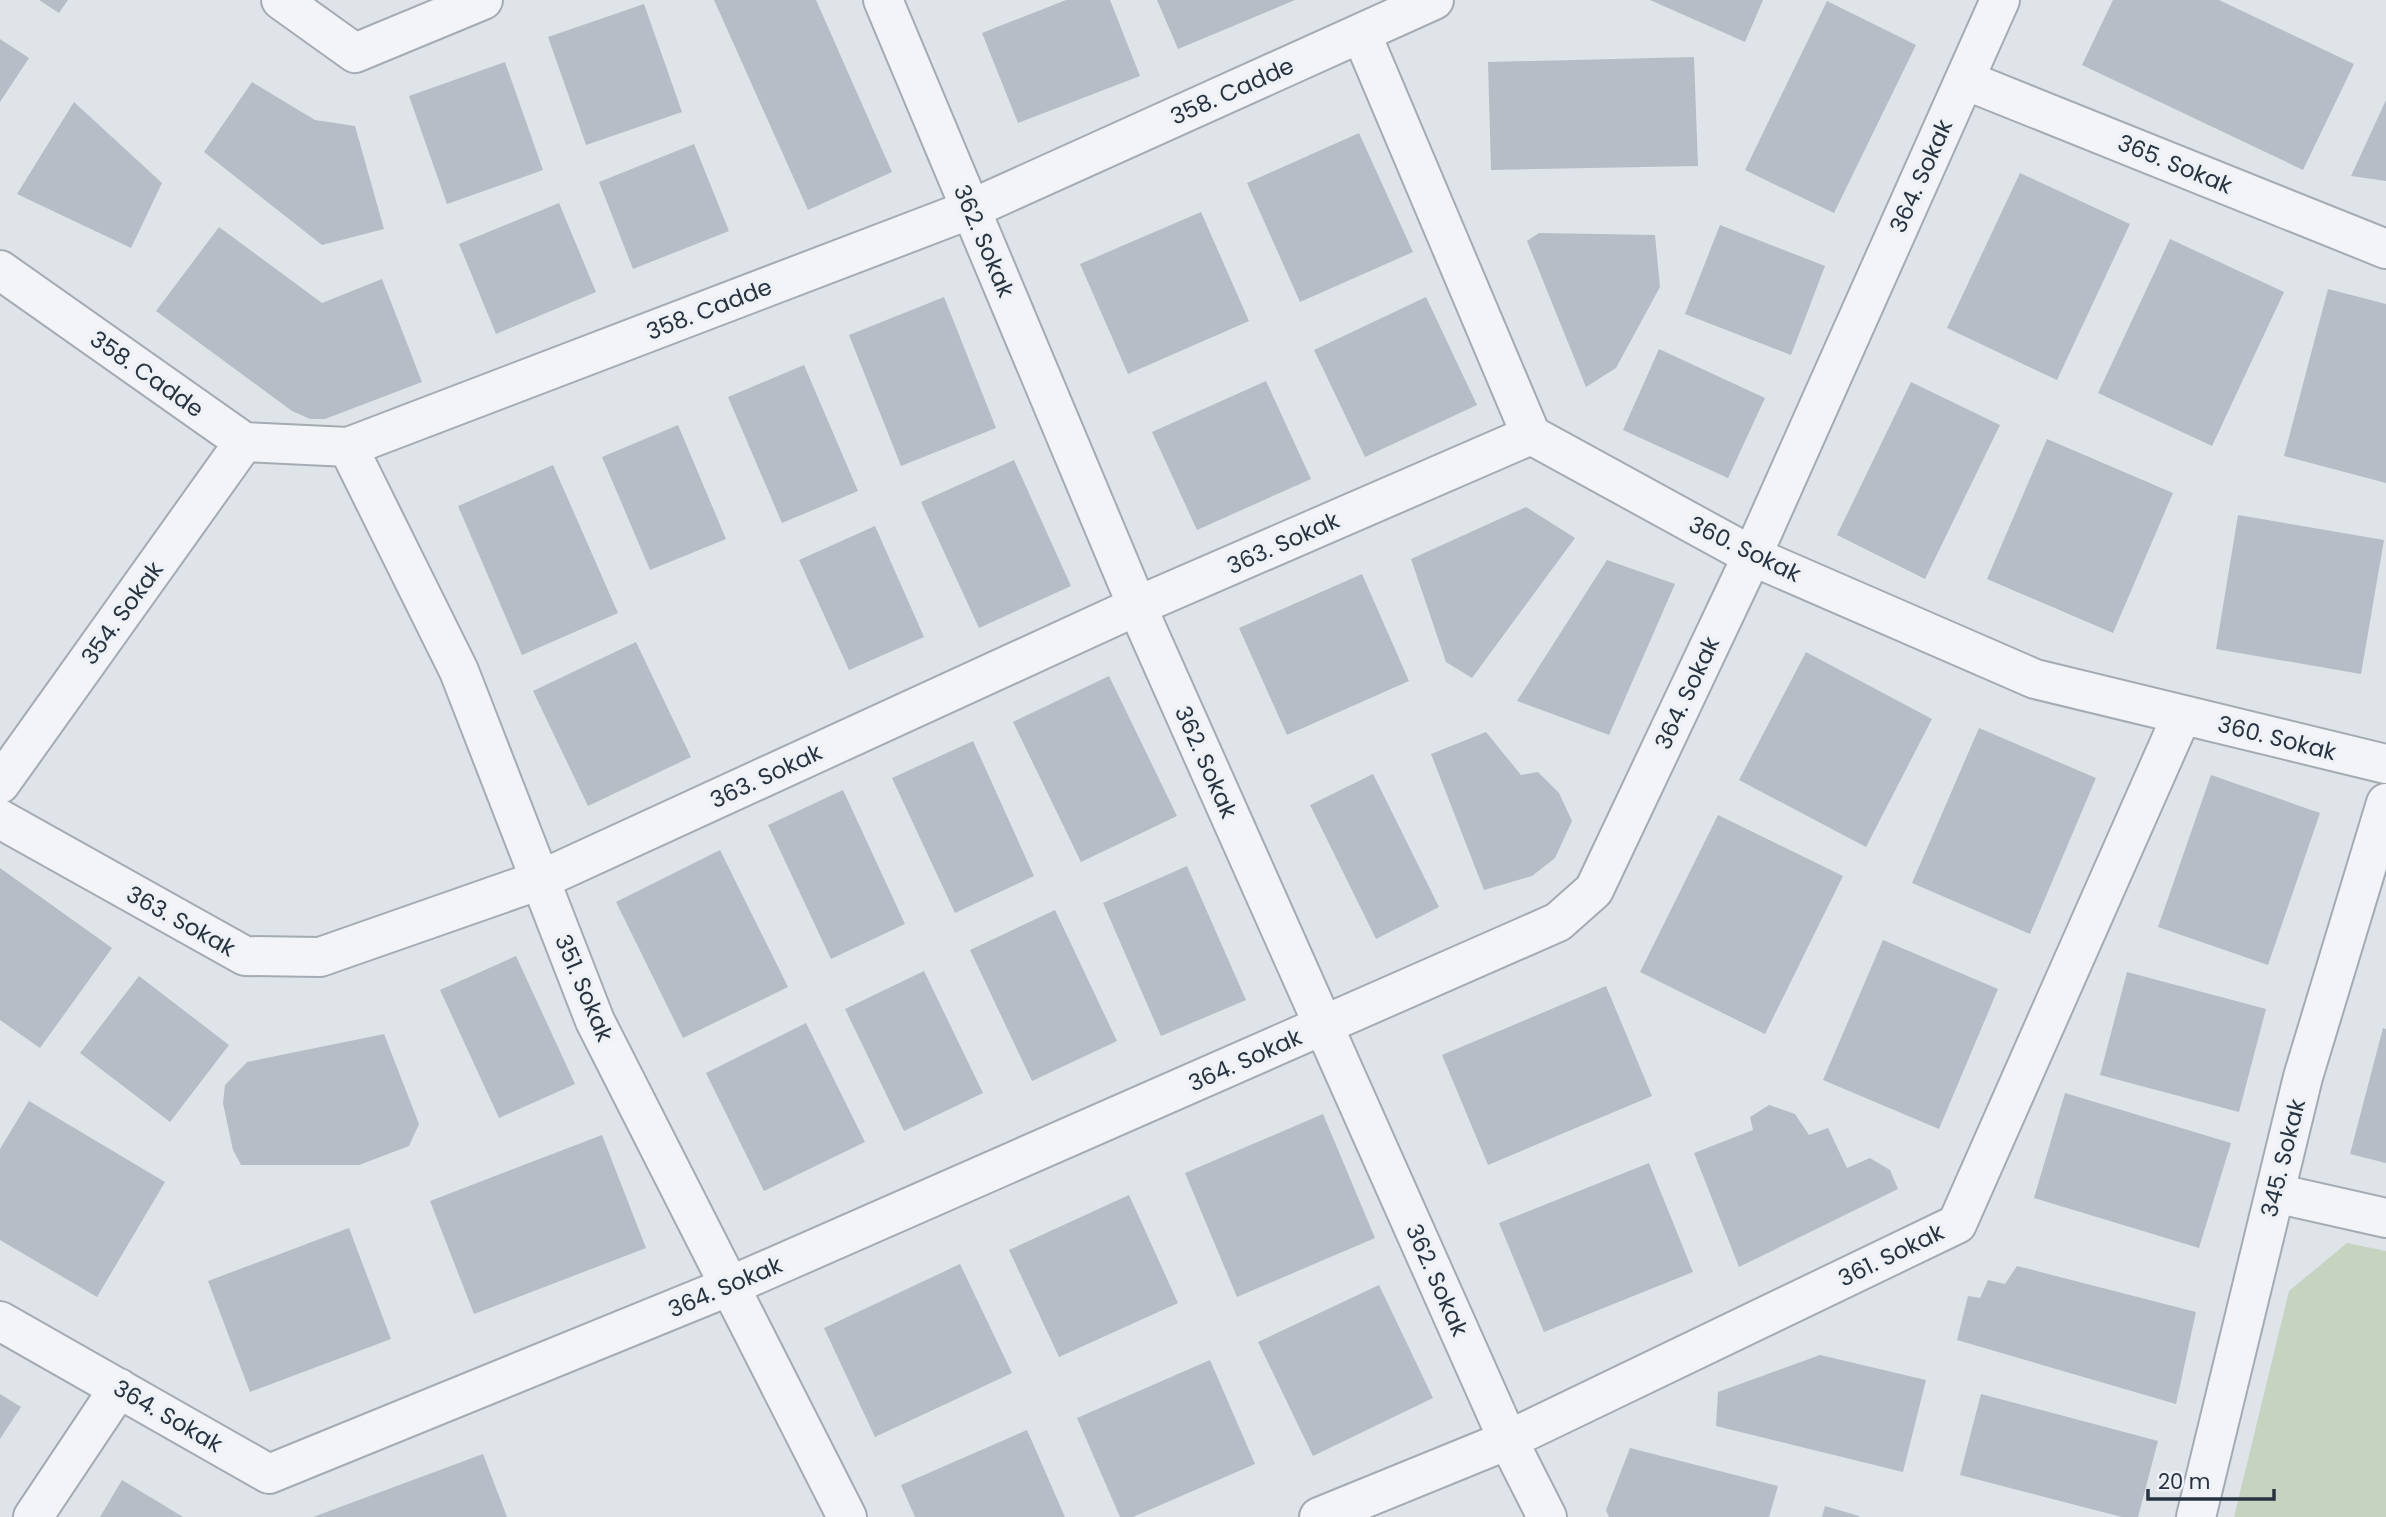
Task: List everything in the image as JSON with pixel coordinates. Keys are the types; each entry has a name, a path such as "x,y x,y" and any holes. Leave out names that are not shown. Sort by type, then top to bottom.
{"street":[{"path":"281,0 355,53 483,0"},
{"name":"362. Sokak","path":"883,0 1138,606 1508,1440 1547,1517"},
{"name":"358. Cadde","path":"0,270 244,442 348,447 971,209 1434,0"},
{"name":"364. Sokak","path":"0,1321 269,1474 730,1286 1558,922 1594,890 1752,556 2000,0"},
{"path":"1361,33 1531,435"},
{"name":"365. Sokak","path":"1965,80 2386,248"},
{"name":"360. Sokak","path":"1531,435 1752,556 2035,679 2386,764"},
{"name":"363. Sokak","path":"0,819 245,956 320,957 540,880 1138,606 1531,435"},
{"name":"354. Sokak","path":"0,784 244,442"},
{"name":"351. Sokak","path":"348,447 458,671 595,1021 847,1517"},
{"name":"361. Sokak","path":"1319,1517 1508,1440 1957,1224 2182,715"},
{"name":"345. Sokak","path":"2196,1517 2303,1077 2386,803"},
{"path":"2275,1193 2386,1218"},
{"path":"33,1517 119,1388"}],"green space":[{"path":"2347,1243 2386,1251 2386,1517 2234,1517 2289,1291"}],"building":[{"path":"39,0 68,0 59,13"},
{"path":"714,0 816,0 892,172 808,210"},
{"path":"1066,0 1110,0 1140,76 1018,123 982,33"},
{"path":"1157,0 1295,0 1178,49"},
{"path":"1650,0 1763,0 1745,42"},
{"path":"2113,0 2219,0 2354,64 2303,170 2082,65"},
{"path":"1827,1 1916,45 1834,213 1745,170"},
{"path":"644,4 682,112 586,145 548,37"},
{"path":"0,39 29,58 0,102"},
{"path":"1694,57 1698,166 1491,170 1488,62"},
{"path":"505,62 543,170 447,204 409,96"},
{"path":"252,82 315,120 355,126 384,229 322,245 204,152"},
{"path":"2386,100 2386,181 2351,176"},
{"path":"74,102 162,183 131,248 17,194"},
{"path":"1359,133 1413,252 1300,302 1247,183"},
{"path":"694,144 729,231 633,269 599,182"},
{"path":"2020,173 2130,224 2057,380 1947,328"},
{"path":"559,203 596,292 496,334 459,244"},
{"path":"1201,212 1249,321 1128,374 1080,264"},
{"path":"1720,225 1825,266 1791,355 1685,314"},
{"path":"219,227 322,303 382,279 422,382 325,419 310,419 292,411 156,311"},
{"path":"1539,233 1655,235 1660,287 1616,368 1586,387 1527,241"},
{"path":"2170,239 2284,292 2212,446 2098,393"},
{"path":"2328,289 2386,304 2386,483 2284,456"},
{"path":"944,297 996,428 901,466 849,335"},
{"path":"1426,297 1477,405 1365,457 1314,350"},
{"path":"1659,349 1765,398 1728,478 1623,430"},
{"path":"804,365 858,491 782,523 728,397"},
{"path":"1266,381 1311,479 1197,530 1152,432"},
{"path":"1911,382 2000,425 1925,579 1837,535"},
{"path":"678,425 726,539 650,570 602,457"},
{"path":"2047,439 2173,493 2113,633 1987,579"},
{"path":"1014,460 1071,586 979,628 921,502"},
{"path":"553,465 618,613 522,655 458,506"},
{"path":"1526,507 1575,538 1472,678 1446,662 1411,559"},
{"path":"2238,515 2384,540 2361,674 2216,649"},
{"path":"875,526 924,637 849,670 799,560"},
{"path":"1607,560 1675,584 1609,735 1517,701"},
{"path":"1362,574 1409,681 1287,735 1239,628"},
{"path":"636,642 691,757 588,806 533,691"},
{"path":"1806,652 1932,719 1866,847 1739,780"},
{"path":"1109,676 1177,816 1081,862 1013,722"},
{"path":"1979,728 2096,778 2030,934 1912,883"},
{"path":"1486,732 1521,775 1538,772 1559,793 1572,821 1555,858 1532,876 1484,890 1431,754"},
{"path":"973,741 1034,876 955,913 892,778"},
{"path":"1373,774 1439,907 1376,939 1310,805"},
{"path":"2211,775 2320,813 2268,965 2158,927"},
{"path":"843,790 905,924 831,959 768,825"},
{"path":"1718,815 1843,876 1765,1034 1640,972"},
{"path":"720,850 788,987 683,1038 616,902"},
{"path":"1187,866 1246,1000 1161,1036 1103,903"},
{"path":"0,868 112,948 40,1048 0,1020"},
{"path":"1055,910 1117,1041 1032,1081 970,950"},
{"path":"1883,940 1998,989 1939,1129 1823,1080"},
{"path":"516,956 575,1084 499,1118 440,990"},
{"path":"924,971 983,1093 904,1131 845,1009"},
{"path":"2127,972 2266,1009 2239,1112 2100,1075"},
{"path":"139,976 229,1045 170,1122 80,1053"},
{"path":"1606,986 1652,1096 1488,1165 1442,1055"},
{"path":"806,1023 865,1142 764,1191 706,1073"},
{"path":"2383,1028 2386,1029 2386,1163 2350,1154"},
{"path":"384,1034 419,1124 409,1146 359,1165 241,1165 233,1150 223,1103 225,1085 247,1062"},
{"path":"2065,1093 2231,1143 2199,1248 2034,1198"},
{"path":"29,1101 165,1182 97,1297 0,1240 0,1149"},
{"path":"1769,1105 1795,1114 1809,1135 1828,1128 1847,1168 1870,1158 1890,1170 1898,1189 1739,1267 1694,1153 1753,1130 1750,1117"},
{"path":"1323,1114 1375,1238 1237,1297 1185,1173"},
{"path":"602,1135 646,1248 474,1314 430,1201"},
{"path":"1649,1163 1693,1272 1544,1332 1499,1223"},
{"path":"1129,1195 1178,1303 1059,1357 1009,1250"},
{"path":"349,1228 391,1339 250,1392 208,1281"},
{"path":"960,1264 1012,1373 875,1437 824,1328"},
{"path":"2017,1266 2196,1312 2176,1404 1957,1340 1968,1296 1980,1298 1988,1280 2005,1284"},
{"path":"1379,1285 1433,1398 1313,1456 1258,1342"},
{"path":"1820,1355 1926,1380 1903,1472 1716,1426 1718,1392"},
{"path":"1210,1360 1255,1464 1133,1517 1120,1517 1077,1418"},
{"path":"0,1394 21,1407 0,1439"},
{"path":"1981,1394 2158,1441 2138,1517 2122,1517 1960,1475"},
{"path":"1027,1430 1065,1517 915,1517 901,1485"},
{"path":"1630,1448 1778,1486 1769,1517 1609,1517 1606,1510"},
{"path":"483,1454 507,1517 313,1517"},
{"path":"122,1480 183,1517 100,1517"},
{"path":"1825,1506 1859,1516 1859,1517 1822,1517"}]}
